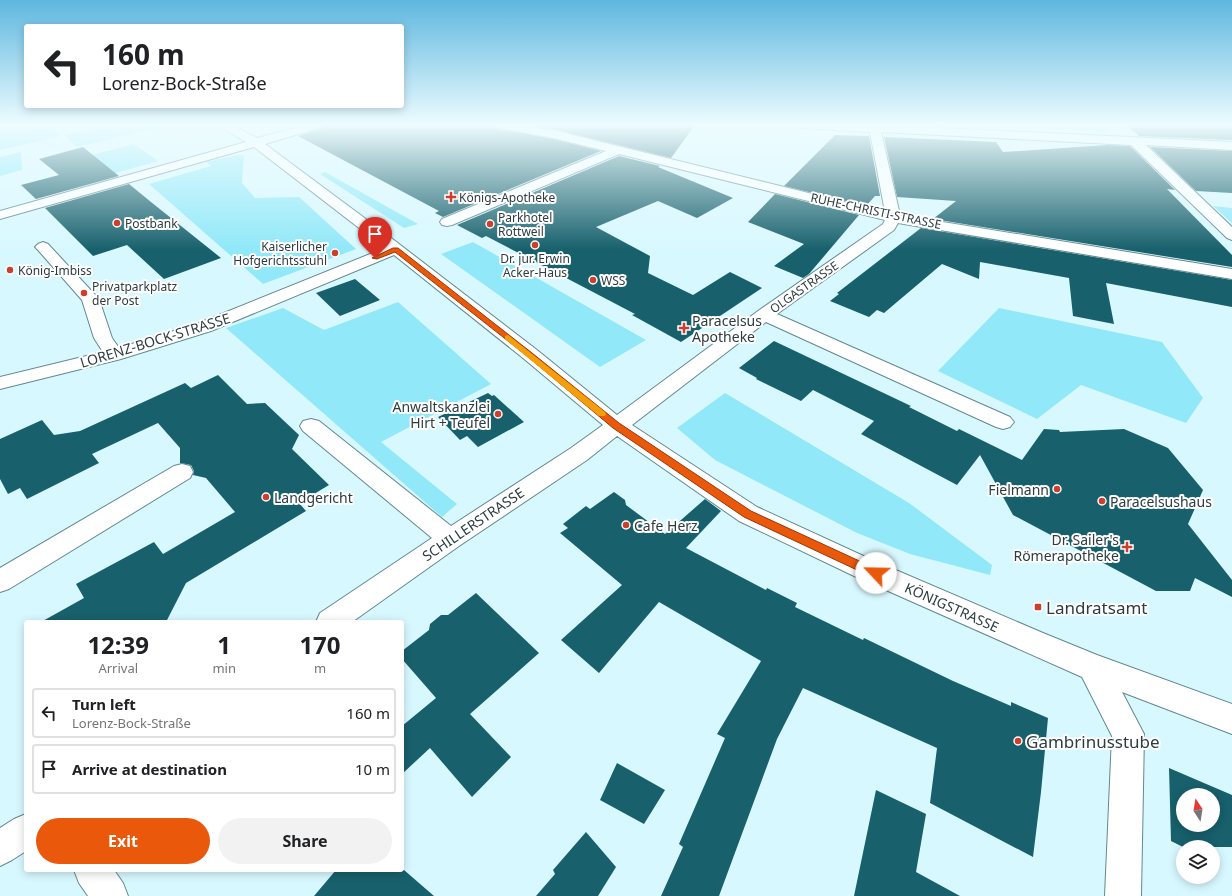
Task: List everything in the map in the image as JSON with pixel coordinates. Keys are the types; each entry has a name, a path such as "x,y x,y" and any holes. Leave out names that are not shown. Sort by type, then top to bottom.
{"street":[{"path":"0,215 168,167"},
{"name":"KÖNIGSTRASSE","path":"288,167 530,354 616,425 748,514 861,567 1092,667 1232,719"},
{"path":"447,222 578,167"},
{"name":"RUHE-CHRISTI-STRASSE","path":"686,167 894,218 1232,274"},
{"path":"883,167 894,218"},
{"path":"1161,167 1232,235"},
{"name":"OLGASTRASSE","path":"616,425 764,315 889,227 894,218"},
{"path":"43,247 90,299 103,338 114,355"},
{"name":"LORENZ-BOCK-STRASSE","path":"0,383 114,355 205,327 396,249"},
{"path":"764,315 1003,422"},
{"name":"SCHILLERSTRASSE","path":"333,620 450,539 579,454 616,425"},
{"path":"311,426 450,539"},
{"path":"0,581 182,472"},
{"path":"1092,667 1128,734 1123,896"},
{"path":"0,848 24,832"},
{"path":"93,872 110,896"}],"shaded area":[{"path":"0,167 22,167 22,170 0,176"},
{"path":"85,167 137,167 98,178"},
{"path":"208,167 243,167 242,183 255,198 299,197 356,249 263,284 149,184"},
{"path":"325,172 418,224 404,228 320,174"},
{"path":"1213,206 1232,208 1232,223"},
{"path":"473,242 646,340 600,367 441,254"},
{"path":"398,302 491,384 381,442 457,504 442,517 226,328 283,308 324,330"},
{"path":"999,308 1162,342 1203,398 1186,423 1081,385 1037,419 938,371"},
{"path":"725,393 909,503 992,565 990,575 910,554 857,533 715,460 677,428"}],"building":[{"path":"49,167 108,167 119,176 36,199 21,185 59,175"},
{"path":"356,167 563,167 443,217 435,213 439,211"},
{"path":"594,167 658,167 733,198 697,218 658,201 596,227 650,256 648,273 693,295 730,272 762,288 681,342 632,315 635,314 486,236 482,238 457,225"},
{"path":"803,167 875,167 880,196 875,196 866,206 784,186"},
{"path":"890,167 1151,167 1175,190 1167,189 1232,255 1232,267 933,219 956,201 897,197"},
{"path":"1171,167 1232,167 1232,193 1196,191"},
{"path":"129,184 221,258 164,279 127,245 93,256 45,208"},
{"path":"775,194 859,215 809,274 803,278 774,266 804,244 748,222"},
{"path":"921,228 1232,280 1232,307 1106,283 1114,324 1073,316 1069,278 980,262 979,279 942,264 884,313 877,310 869,317 830,301 839,294 837,293"},
{"path":"355,279 380,300 340,316 316,293"},
{"name":"Paracelsushaus","path":"774,341 911,406 909,407 957,431 959,429 1022,460 1044,429 1059,430 1060,432 1124,429 1168,448 1203,490 1188,524 1232,580 1232,597 1195,578 1190,591 1156,591 1013,515 980,455 957,485 861,434 874,421 813,390 801,401 756,379 757,378 739,368"},
{"name":"Landgericht","path":"218,375 247,404 265,403 299,435 292,449 329,485 299,503 306,511 186,583 167,620 45,620 84,598 76,584 154,542 163,554 235,512 206,478 193,475 194,471 191,465 180,463 180,448 158,423 92,454 99,463 27,499 20,488 8,494 0,479 0,439 42,420 54,435 80,431 185,383 191,388"},
{"path":"488,393 492,396 494,395 524,422 478,447 467,436 460,440 438,417"},
{"path":"614,492 625,500 626,505 665,534 705,499 721,511 686,548 766,590 767,588 797,603 795,607 863,640 864,638 953,681 1011,706 1011,702 1048,718 1033,857 930,803 937,748 803,688 777,739 719,896 661,896 683,847 679,844 725,738 717,734 761,661 659,602 599,673 561,640 622,585 560,533 568,528 563,524 586,506 590,509"},
{"path":"476,593 539,653 470,714 511,757 472,797 430,748 404,772 404,724 436,698 404,661 404,649 429,630 430,624 441,615 448,615"},
{"path":"617,763 665,790 644,824 600,800"},
{"path":"1169,768 1216,788 1176,788 1176,832 1220,832 1220,790 1232,795 1232,847 1220,847 1220,840 1176,840 1176,844 1171,841"},
{"path":"876,790 926,814 916,872 960,896 854,896"},
{"path":"586,832 616,867 598,896 536,896 555,874 553,870"},
{"path":"404,870 434,896 314,896 334,872 404,872"}],"slow traffic":[{"path":"508,337 602,414"}],"place":[{"name":"Königs-Apotheke","path":"451,197"},
{"name":"Postbank","path":"117,223"},
{"name":"Parkhotel Rottweil","path":"490,224"},
{"name":"Dr. jur. Erwin Acker-Haus","path":"535,245"},
{"name":"Kaiserlicher Hofgerichtsstuhl","path":"335,253"},
{"name":"König-Imbiss","path":"10,270"},
{"name":"WSS","path":"593,280"},
{"name":"Privatparkplatz der Post","path":"84,293"},
{"name":"Paracelsus Apotheke","path":"684,328"},
{"name":"Anwaltskanzlei Hirt + Teufel","path":"498,414"},
{"name":"Fielmann","path":"1057,489"},
{"name":"Landgericht","path":"266,497"},
{"name":"Paracelsushaus","path":"1102,501"},
{"name":"Cafe Herz","path":"626,525"},
{"name":"Dr. Sailer's Römerapotheke","path":"1127,547"},
{"name":"Landratsamt","path":"1038,607"},
{"name":"Gambrinusstube","path":"1018,741"}],"route":[{"path":"375,258 396,249 530,354 616,425 748,514 876,573"}]}
